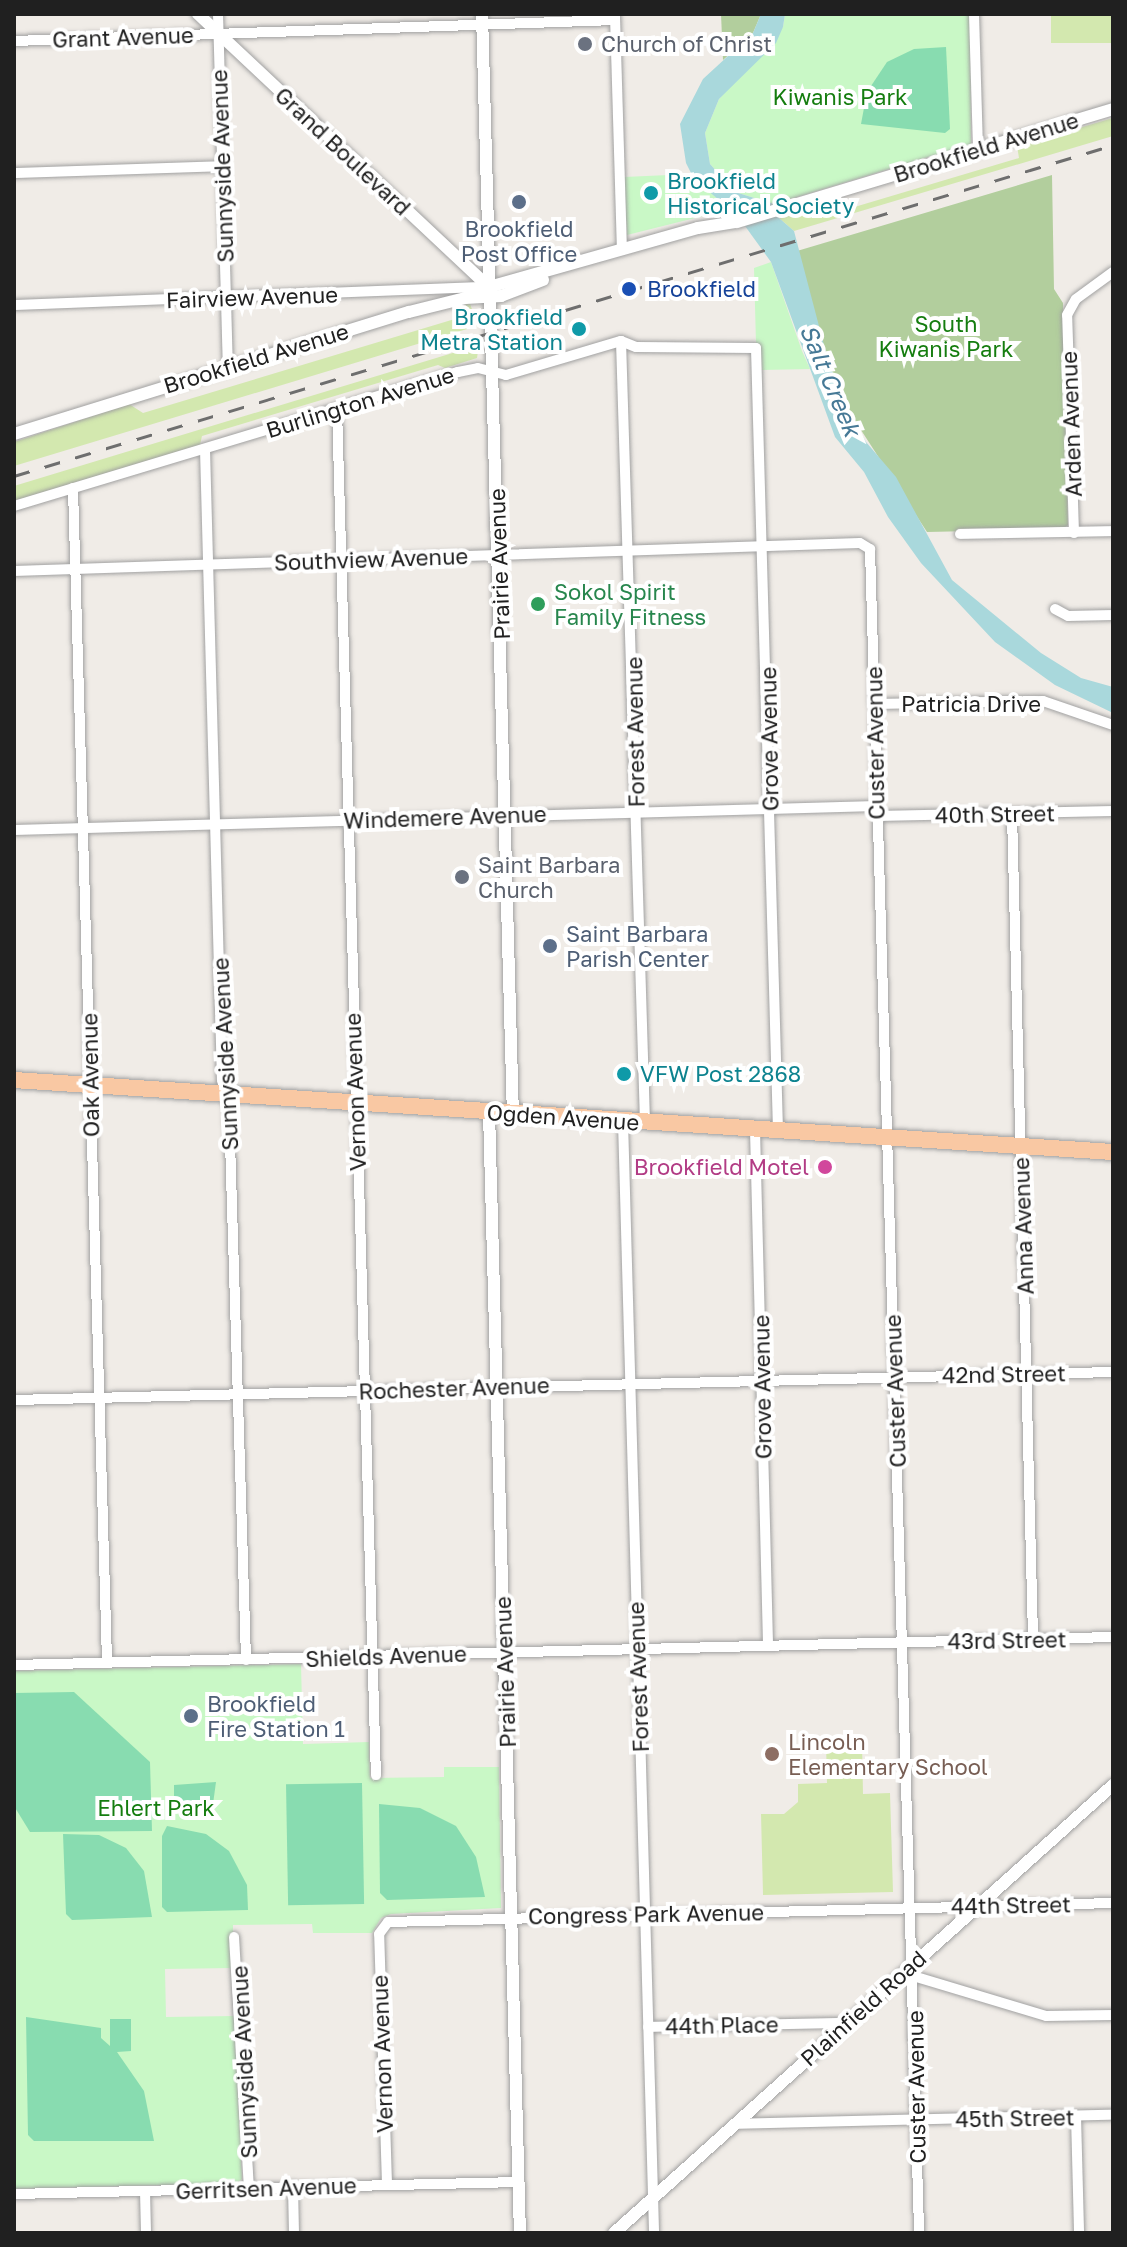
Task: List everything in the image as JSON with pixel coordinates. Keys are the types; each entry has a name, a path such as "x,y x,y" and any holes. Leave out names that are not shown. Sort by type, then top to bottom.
{"main road":[{"name":"Ogden Avenue","path":"14,1080 1113,1152"}],"street":[{"name":"Grand Boulevard","path":"198,14 493,297"},
{"name":"Sunnyside Avenue","path":"218,14 228,366"},
{"path":"974,14 978,149"},
{"name":"Grant Avenue","path":"14,41 218,33 351,22 615,17"},
{"path":"615,17 622,250"},
{"name":"Prairie Avenue","path":"482,19 493,297 513,1114"},
{"name":"Brookfield Avenue","path":"14,434 409,312 465,298 493,297 582,262 737,222 1113,109"},
{"path":"14,173 222,166"},
{"name":"Arden Avenue","path":"1074,533 1067,315 1076,299 1113,272"},
{"name":"Fairview Avenue","path":"14,305 227,298 493,297"},
{"name":"Burlington Avenue","path":"14,506 458,372 493,370 506,375 621,341 636,347 756,348"},
{"name":"Forest Avenue","path":"621,341 631,549 645,1123"},
{"name":"Grove Avenue","path":"756,348 764,545 778,1131"},
{"name":"Vernon Avenue","path":"337,408 376,1775"},
{"name":"Sunnyside Avenue","path":"205,449 246,1660"},
{"name":"Oak Avenue","path":"73,488 107,1663"},
{"path":"960,534 1113,531"},
{"name":"Southview Avenue","path":"14,571 764,545 860,543 870,549"},
{"name":"Custer Avenue","path":"870,549 919,2233"},
{"path":"1055,609 1068,616 1113,615"},
{"name":"Patricia Drive","path":"874,704 1043,701 1113,725"},
{"name":"Windemere Avenue","path":"14,830 770,808 877,811"},
{"name":"40th Street","path":"877,811 1113,811"},
{"name":"Anna Avenue","path":"1012,813 1033,1639"},
{"name":"Prairie Avenue","path":"489,1112 520,2233"},
{"name":"Forest Avenue","path":"623,1121 654,2233"},
{"name":"Grove Avenue","path":"755,1130 768,1645"},
{"name":"42nd Street","path":"895,1377 1113,1372"},
{"name":"Rochester Avenue","path":"14,1400 895,1377"},
{"name":"43rd Street","path":"901,1642 1113,1637"},
{"name":"Shields Avenue","path":"14,1665 901,1642"},
{"name":"Plainfield Road","path":"614,2233 845,2023 912,1971 978,1906 1113,1785"},
{"name":"44th Street","path":"909,1907 1113,1903"},
{"name":"Congress Park Avenue","path":"382,1924 909,1907"},
{"name":"Vernon Avenue","path":"382,1924 387,2184"},
{"name":"Sunnyside Avenue","path":"234,1937 249,2187"},
{"path":"912,1971 1046,2016 1113,2015"},
{"name":"44th Place","path":"648,2027 845,2023"},
{"name":"45th Street","path":"917,2120 1113,2115"},
{"path":"1076,2116 1079,2233"},
{"path":"734,2124 917,2120"},
{"name":"Gerritsen Avenue","path":"14,2194 518,2182"},
{"path":"293,2186 294,2233"},
{"path":"145,2191 146,2233"}],"green space":[{"path":"721,14 761,14 753,33 723,60"},
{"name":"Kiwanis Park","path":"785,14 970,14 971,144 774,204 735,192 710,164 705,133 719,99 783,27"},
{"path":"1051,14 1113,14 1113,43 1051,43"},
{"path":"946,47 950,129 945,133 861,124 867,92 887,62 914,49"},
{"path":"1113,118 1113,136 794,231 779,218 828,204 831,214 1019,158 1017,146"},
{"path":"691,174 737,215 711,214 627,235 624,177"},
{"name":"South Kiwanis Park","path":"1052,175 1054,289 1063,303 1068,525 1063,529 927,532 850,413 829,364 797,251"},
{"path":"771,262 810,369 762,370 756,344 754,268"},
{"path":"470,303 477,326 14,466 14,442 129,404 143,413 468,315 464,305"},
{"path":"479,345 477,358 445,368 438,365 202,436 200,445 14,501 14,486"},
{"name":"Ehlert Park","path":"301,1664 303,1744 369,1742 370,1778 444,1777 444,1767 499,1767 501,1908 391,1914 381,1918 372,1933 313,1933 312,1924 233,1925 233,1968 165,1969 166,2017 234,2016 242,2179 237,2183 14,2189 14,1671"},
{"path":"74,1692 150,1762 152,1831 30,1832 14,1806 14,1693"},
{"path":"826,1742 862,1742 863,1794 890,1793 893,1892 763,1895 761,1814 784,1814 798,1802 798,1784 827,1783"},
{"path":"216,1782 213,1804 174,1805 174,1785"},
{"path":"362,1783 364,1904 288,1905 286,1784"},
{"path":"379,1804 420,1808 456,1826 476,1857 485,1897 387,1900 380,1893"},
{"path":"167,1826 206,1834 229,1851 247,1885 248,1910 167,1912 162,1907 162,1836"},
{"path":"63,1834 99,1835 126,1848 144,1871 152,1917 72,1920 66,1914"},
{"path":"26,2017 101,2028 101,2038 110,2046 110,2019 131,2019 131,2051 117,2052 144,2091 154,2141 34,2141 28,2135"}],"water":[{"name":"Salt Creek","path":"761,14 785,14 783,27 776,43 719,99 705,133 710,164 735,192 774,204 779,218 794,231 829,364 850,414 866,442 896,477 952,580 1041,653 1081,678 1113,687 1113,713 1055,685 995,642 921,563 888,517 864,472 835,437 771,262 737,215 694,179 686,163 680,124 703,79 753,33"}],"railway":[{"path":"14,476 1113,145"}],"place":[{"name":"Church of Christ","path":"585,44"},
{"name":"Brookfield Historical Society","path":"651,193"},
{"name":"Brookfield Post Office","path":"519,202"},
{"name":"Brookfield","path":"629,289"},
{"name":"Brookfield Metra Station","path":"579,329"},
{"name":"Sokol Spirit Family Fitness","path":"538,604"},
{"name":"Saint Barbara Church","path":"462,877"},
{"name":"Saint Barbara Parish Center","path":"550,946"},
{"name":"VFW Post 2868","path":"624,1074"},
{"name":"Brookfield Motel","path":"825,1167"},
{"name":"Brookfield Fire Station 1","path":"191,1716"},
{"name":"Lincoln Elementary School","path":"772,1754"}]}
